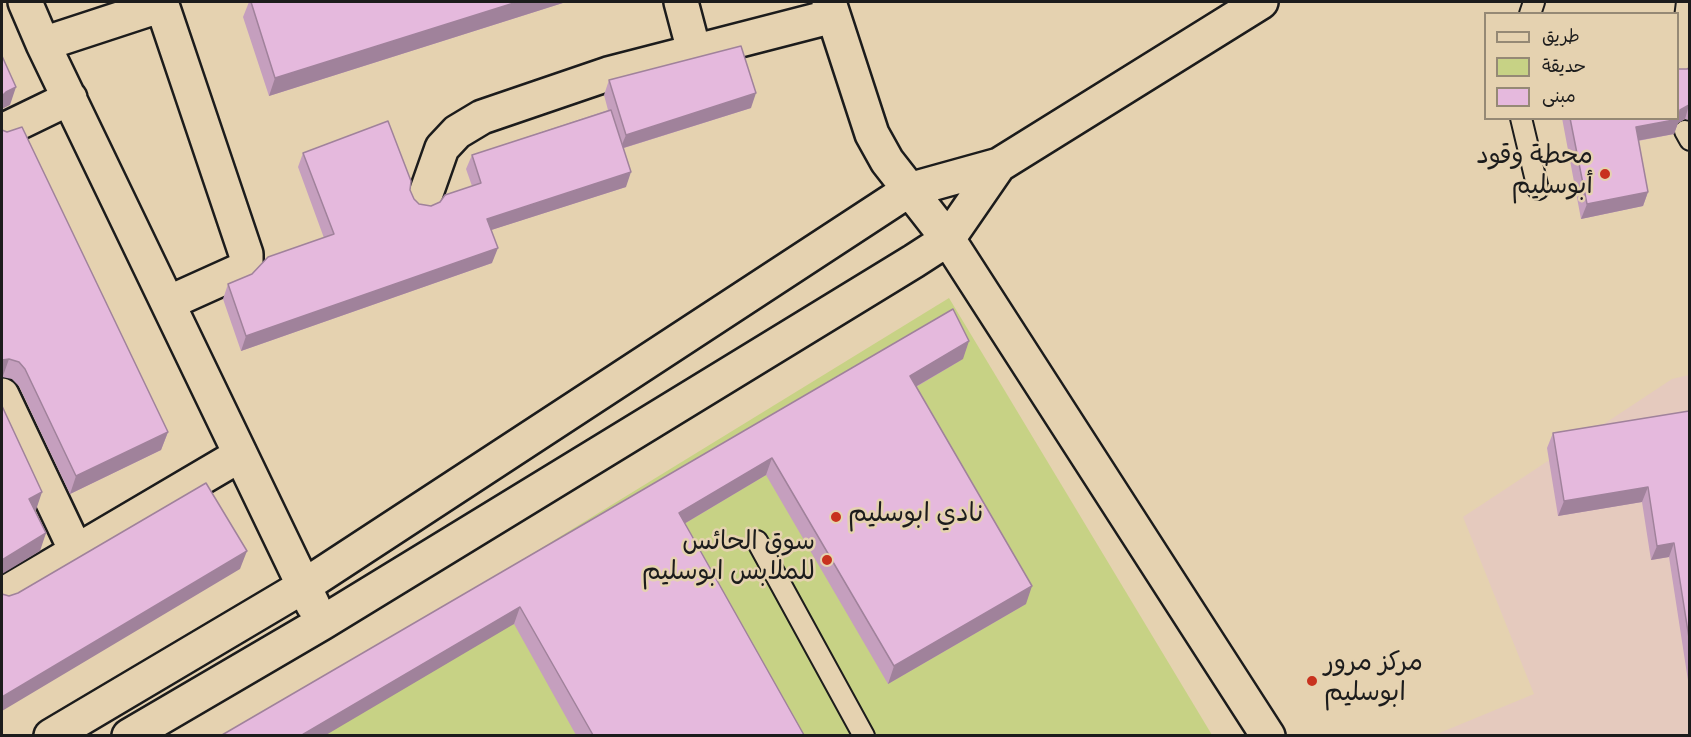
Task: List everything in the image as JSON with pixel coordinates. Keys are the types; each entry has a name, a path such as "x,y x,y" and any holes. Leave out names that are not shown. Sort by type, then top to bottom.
{"street":[{"path":"25,2 322,623"},
{"path":"681,2 694,51"},
{"path":"51,735 304,586 909,190 999,165 1261,2"},
{"path":"44,44 162,5 246,254 246,264 239,271 168,303"},
{"path":"423,202 442,148 457,132 482,117 608,74 694,51 831,9 872,134 887,162 948,239 1268,735"},
{"path":"2,131 70,98"},
{"path":"129,735 322,623 948,239 999,165"},
{"path":"2,395 76,552"},
{"path":"2,596 240,455"}],"lane":[{"path":"1679,59 1687,2"},
{"path":"1521,120 1538,189"},
{"path":"757,541 864,735"}],"shaded area":[{"path":"1689,375 1689,735 1432,736 1534,694 1463,517 1672,379"}],"green space":[{"name":"نادي ابوسليم","path":"949,298 1212,735 235,736"}],"building":[{"path":"251,2 517,2 275,78"},
{"path":"741,46 756,93 626,135 609,80"},
{"path":"2,56 16,87 2,96"},
{"name":"محطة وقود أبوسليم","path":"1689,68 1689,105 1680,110 1679,119 1679,69"},
{"path":"611,110 631,172 487,219 498,248 246,336 228,284 252,274 268,257 334,234 303,153 388,121 411,181 410,190 414,199 419,204 431,206 440,202 445,195 481,183 472,155"},
{"name":"محطة وقود أبوسليم","path":"1570,120 1674,120 1636,127 1648,192 1587,204"},
{"path":"22,127 168,432 76,476 25,369 19,362 9,359 2,360 2,130 7,132"},
{"path":"953,309 969,341 910,376 1032,586 894,666 772,458 679,513 804,735 593,735 520,607 302,735 222,735"},
{"path":"2,406 42,492 29,499 46,533 2,560"},
{"path":"1689,411 1689,638 1674,543 1657,546 1648,487 1564,501 1553,433"},
{"path":"206,483 247,551 2,697 2,594 9,596 18,593"}],"place":[{"name":"محطة وقود أبوسليم","path":"1605,174"},
{"name":"نادي ابوسليم","path":"836,517"},
{"name":"سوق الحائس للملابس ابوسليم","path":"827,560"},
{"name":"مركز مرور ابوسليم","path":"1312,681"}]}
